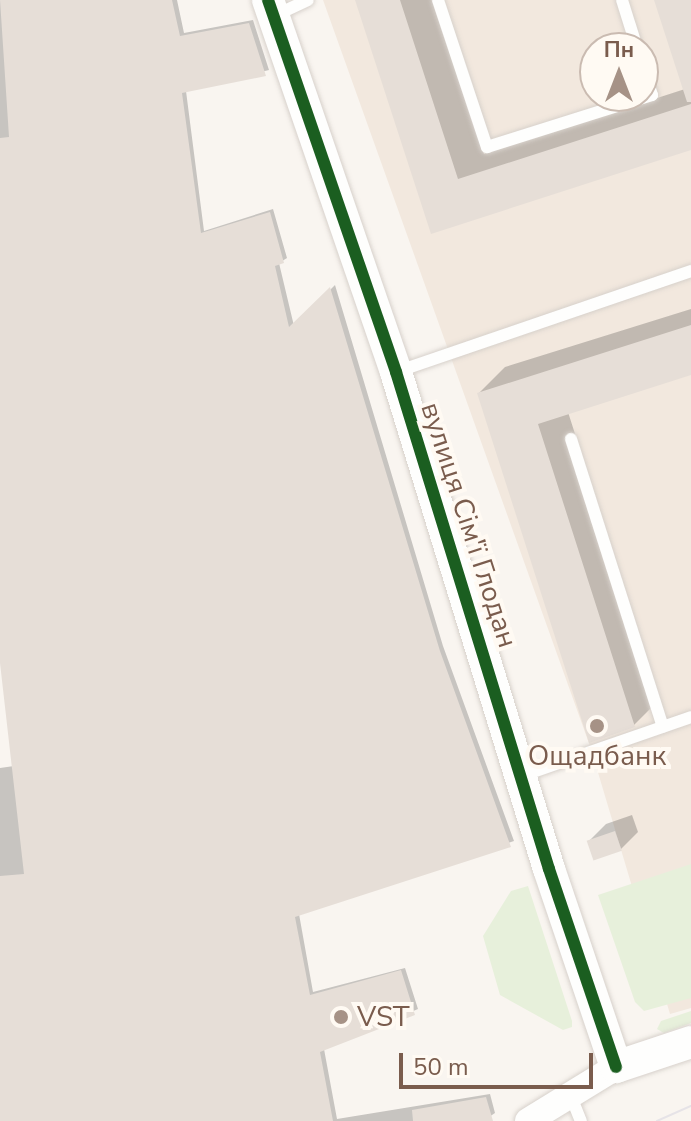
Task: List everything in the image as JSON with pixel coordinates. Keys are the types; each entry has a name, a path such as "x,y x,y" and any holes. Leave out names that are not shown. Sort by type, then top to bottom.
{"street":[{"name":"вулиця Сім'ї Глодан","path":"270,8 396,372 521,776 616,1067"},
{"path":"528,1121 616,1067 691,1042"}],"lane":[{"path":"270,8 308,0"},
{"path":"438,0 487,147 598,112"},
{"path":"622,0 632,32"},
{"path":"396,372 691,271"},
{"path":"571,439 663,727"},
{"path":"521,776 691,717"},
{"path":"570,1094 581,1121"}],"shaded area":[{"path":"323,0 691,0 691,1008 670,1014 591,749"}],"green space":[{"path":"691,864 691,998 644,1011 635,1002 598,895"},
{"path":"528,886 572,1021 572,1027 563,1030 500,995 483,936 511,891"},
{"path":"691,1011 691,1023 664,1033 657,1029 661,1021"}],"building":[{"path":"0,0 172,0 180,36 249,23 266,76 182,93 201,233 270,212 284,263 275,266 289,327 330,287 440,651 511,847 295,917 310,995 401,970 415,1015 320,1052 333,1121 0,1121 0,876 24,874 0,663 0,138 9,137"},
{"path":"355,0 400,0 458,179 691,104 691,150 431,234"},
{"path":"654,0 691,0 691,102 687,102"},
{"path":"691,325 691,375 538,424 635,727 589,743 477,393"},
{"path":"615,831 622,851 593,861 587,841"},
{"path":"486,1097 493,1121 413,1121 412,1110"}],"tram line":[{"path":"657,1121 691,1106"}],"cycle path":[{"path":"268,0 396,372 549,869 616,1067"}],"place":[{"name":"Ощадбанк","path":"597,726"},
{"name":"VST","path":"341,1017"}]}
